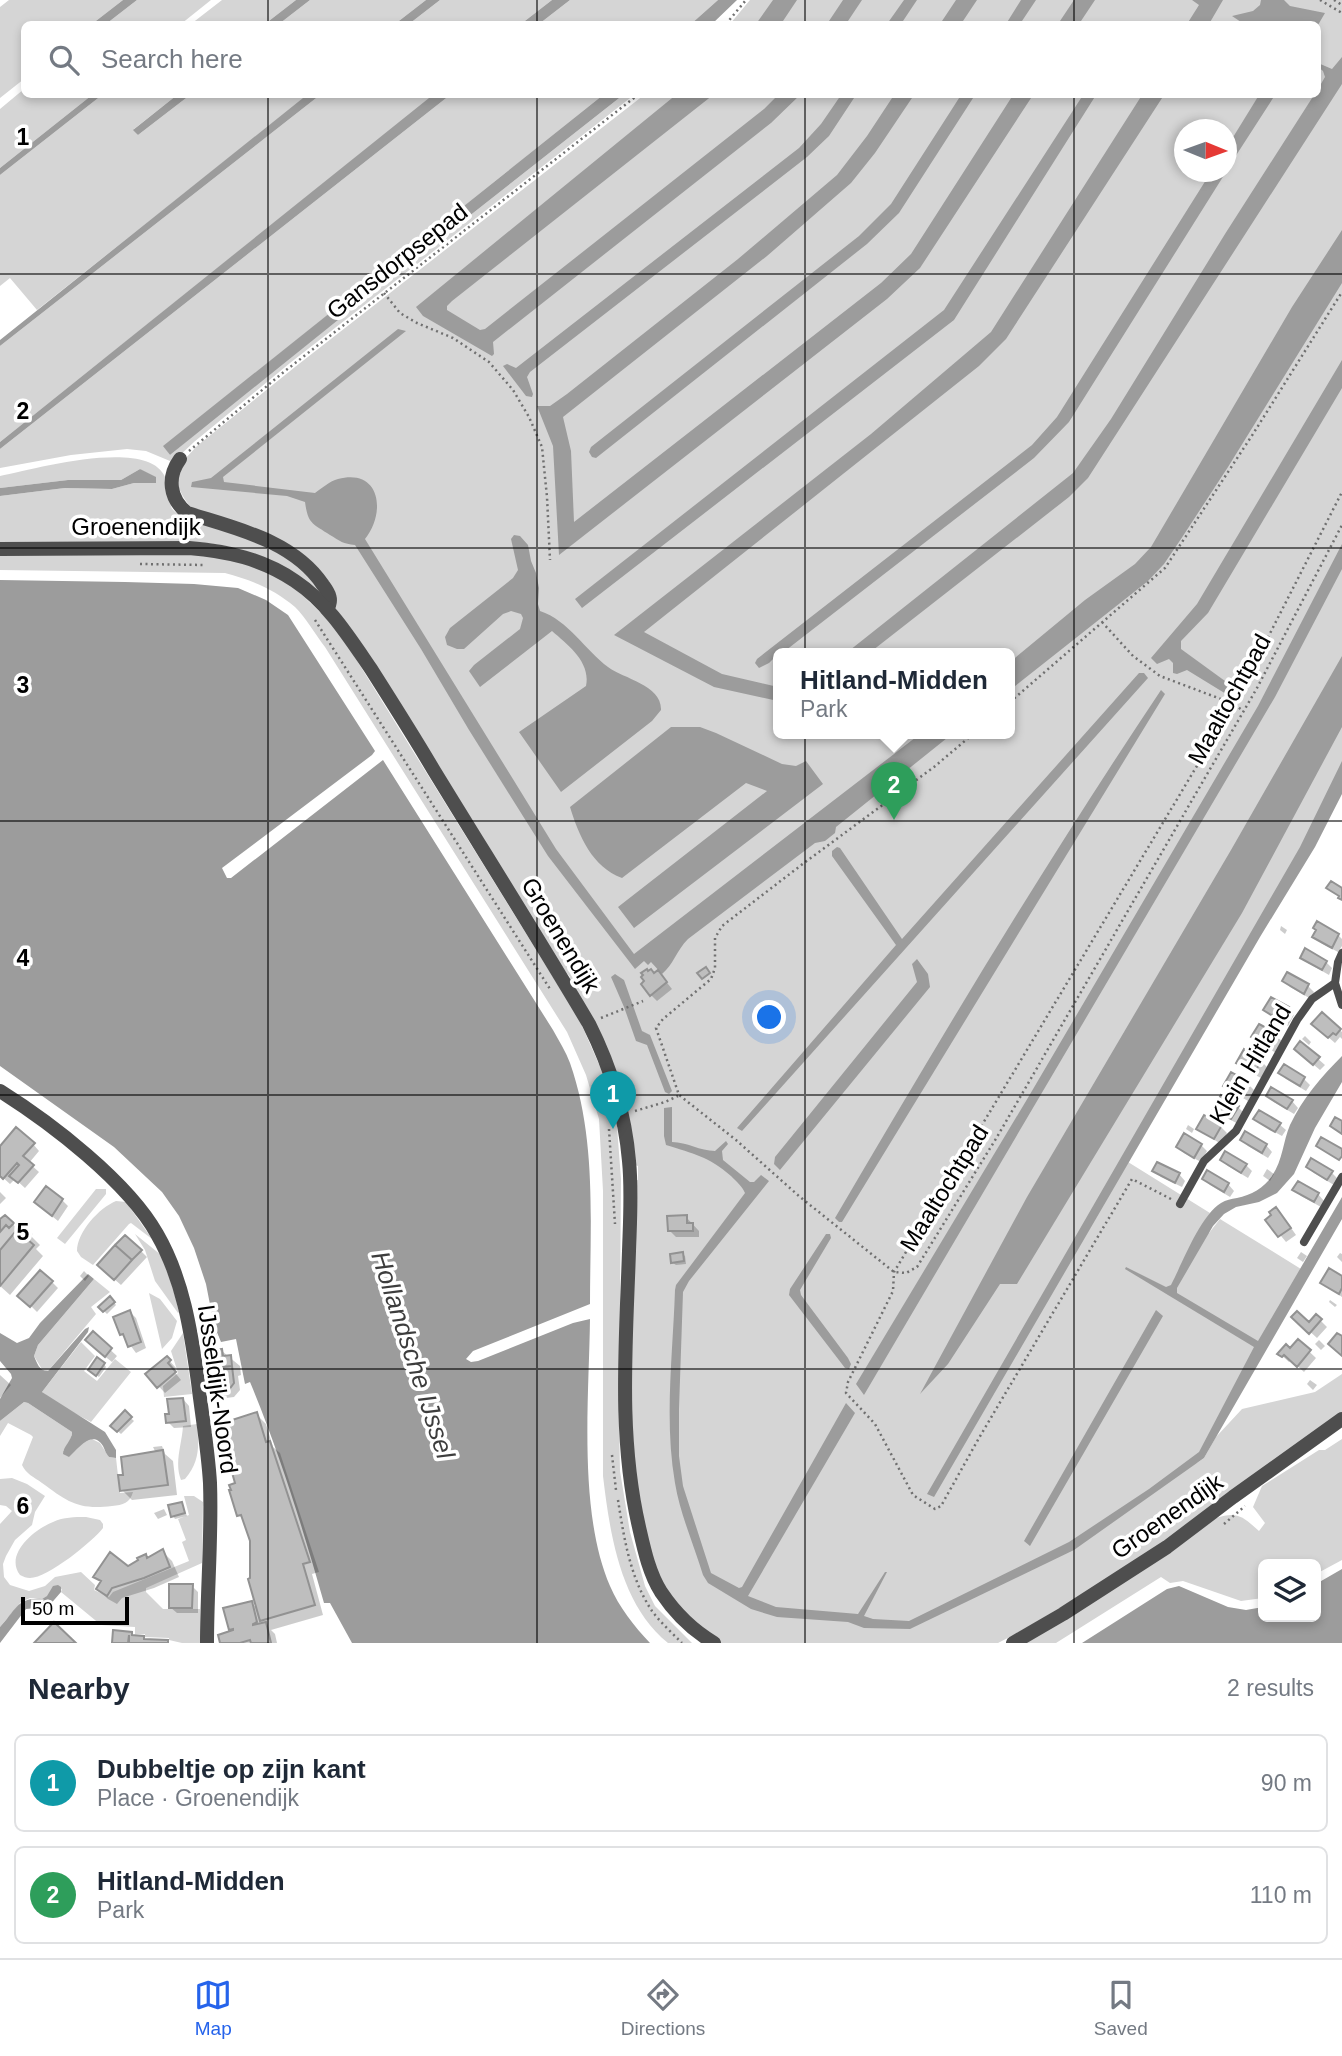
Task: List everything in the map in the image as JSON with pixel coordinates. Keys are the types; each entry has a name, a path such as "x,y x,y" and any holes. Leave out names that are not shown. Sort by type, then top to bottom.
{"street":[{"path":"180,459 173,470 172,485 174,497 180,507 187,513 255,535 289,553 320,580 329,593 330,605 327,609"},
{"name":"Groenendijk","path":"0,549 190,548 215,550 256,560 296,581 327,609 349,636 561,977 602,1051 612,1078 622,1115 629,1161 624,1408 626,1453 635,1508 647,1560 659,1590 676,1613 697,1633 714,1643"},
{"name":"IJsseldijk-Noord","path":"0,1091 69,1142 134,1202 158,1235 182,1293 193,1343 209,1483 207,1643"},
{"name":"Groenendijk","path":"1013,1643 1167,1547 1342,1419"}],"lane":[{"path":"1342,953 1335,983 1342,1005"},
{"name":"Klein Hitland","path":"1180,1204 1204,1161 1236,1131 1297,1020 1312,999 1335,983"},
{"path":"1304,1242 1342,1177"}],"path":[{"path":"728,21 746,0"},
{"path":"1320,0 1342,13"},
{"path":"1334,0 1342,5"},
{"name":"Gansdorpsepad","path":"180,459 244,404 634,98"},
{"path":"1015,698 1165,568 1342,292"},
{"path":"384,293 400,313 453,338 489,362 513,390 530,417 542,447 550,560"},
{"path":"1180,1204 1132,1179 992,1415 942,1506 935,1509 913,1494 875,1424 846,1394 848,1382 893,1291 894,1272 1234,704 1342,492"},
{"name":"Maaltochtpad","path":"679,1096 894,1272 906,1273 917,1268 997,1137 1243,711 1342,526"},
{"path":"136,564 204,565"},
{"path":"313,616 553,994"},
{"path":"1102,622 1133,656 1160,676 1234,704 1243,711"},
{"path":"647,1107 679,1096 656,1028 711,979 715,968 715,938 722,926 934,768 966,739"},
{"path":"595,1021 643,1001"}],"shaded area":[{"path":"9,0 123,0 96,21 21,21 21,81 0,98 0,7"},
{"path":"137,0 211,0 185,21 110,21"},
{"path":"222,0 296,0 269,21 195,21"},
{"path":"310,0 426,0 399,21 283,21"},
{"path":"440,0 552,0 525,21 413,21"},
{"path":"570,0 718,0 694,21 543,21"},
{"path":"750,0 1342,0 1342,772 1117,1181 1128,1162 1210,1213 1201,1228 1209,1233 1220,1219 1301,1269 1197,1463 1204,1458 1216,1437 1242,1409 1315,1392 1342,1374 1342,1412 1142,1556 1027,1628 998,1643 721,1643 701,1630 668,1594 650,1561 630,1436 633,1181 638,1180 638,1166 635,1165 570,977 323,594 259,557 232,547 201,542 0,543 0,496 65,488 112,489 134,483 155,483 140,469 121,480 68,480 0,488 0,476 89,459 137,459 154,465 165,477 173,510 196,520 196,511 187,502 177,484 184,460 197,446 640,98 1321,98 1321,21 732,21"},
{"path":"21,92 21,98 88,98 0,168 0,109"},
{"path":"98,98 173,98 134,129 138,135 186,98 304,98 37,310 10,278 0,286 0,175"},
{"path":"316,98 430,98 0,442 0,346"},
{"path":"446,98 599,98 164,446 170,455 294,351 619,98 630,98 290,363 176,459 170,461 146,451 127,449 71,455 0,468 0,449"},
{"path":"0,550 201,554 252,564 294,587 332,624 351,651 579,1019 605,1078 616,1114 621,1179 620,1471 630,1532 645,1586 655,1606 692,1643 668,1643 639,1609 620,1567 609,1521 603,1476 603,1191 599,1119 586,1075 567,1032 325,647 303,616 279,595 225,573 0,570"},
{"path":"96,1189 106,1189 106,1194 65,1244 57,1238"},
{"path":"116,1201 126,1202 152,1239 131,1223 93,1265 81,1257 77,1251 78,1244 90,1222"},
{"path":"135,1234 161,1255 173,1288 178,1313 155,1281 145,1250"},
{"path":"94,1279 110,1292 91,1307 96,1314 48,1371 43,1371 34,1356 38,1345"},
{"path":"149,1293 160,1299 177,1321 172,1338 162,1349"},
{"path":"183,1333 192,1394 164,1397 163,1386 178,1373 171,1351"},
{"path":"81,1342 95,1356 84,1371 97,1381 115,1359 131,1372 91,1422 42,1392"},
{"path":"24,1402 72,1432 70,1442 63,1451 92,1439 100,1443 109,1457 116,1458 120,1493 133,1492 128,1501 100,1507 74,1503 28,1473 22,1465 33,1437 8,1423 0,1436 0,1421"},
{"path":"197,1424 196,1459 185,1479 181,1480 178,1460 183,1426"},
{"path":"1342,1439 1342,1560 1321,1571 1321,1559 1258,1559 1258,1599 1241,1601 1183,1581 1170,1583 1161,1577 1056,1643 1023,1643 1216,1518 1235,1515 1259,1531 1265,1523 1253,1507 1262,1486 1319,1450 1325,1450"},
{"path":"12,1478 45,1496 35,1512 32,1525 15,1540 3,1564 4,1577 10,1585 29,1591 45,1586 55,1577 81,1572 95,1585 94,1590 109,1597 113,1592 189,1561 182,1542 186,1540 178,1519 189,1515 184,1496 194,1496 203,1502 202,1563 146,1588 146,1592 163,1609 200,1609 200,1643 145,1637 145,1634 135,1634 135,1627 101,1625 61,1592 62,1589 42,1599 30,1598 21,1602 0,1627 0,1524 12,1511 0,1505 0,1479"},
{"path":"86,1517 100,1520 103,1524 103,1528 90,1541 48,1572 30,1578 20,1575 16,1559 30,1536 57,1520"}],"water":[{"path":"123,0 137,0 110,21 96,21"},
{"path":"296,0 310,0 283,21 269,21"},
{"path":"426,0 440,0 413,21 399,21"},
{"path":"552,0 570,0 543,21 525,21"},
{"path":"718,0 737,0 715,21 694,21"},
{"path":"773,0 797,0 783,21 758,21"},
{"path":"843,0 862,0 848,21 829,21"},
{"path":"904,0 917,0 903,21 889,21"},
{"path":"956,0 977,0 963,21 942,21"},
{"path":"1021,0 1036,0 1022,21 1008,21"},
{"path":"1074,0 1095,0 1081,21 1060,21"},
{"path":"1192,0 1223,0 1211,21 1189,21 1199,5"},
{"path":"1261,0 1284,0 1290,6 1325,13 1320,21 1240,21 1232,16 1253,11 1260,5"},
{"path":"1342,57 1342,84 1088,478 1069,497 876,648 853,648 1073,473 1111,419 1312,98 1321,98 1321,84 1325,77 1321,64 1332,69"},
{"path":"88,98 98,98 0,175 0,168"},
{"path":"173,98 186,98 138,135 133,130"},
{"path":"303,98 316,98 0,346 0,340"},
{"path":"429,98 446,98 0,449 0,442"},
{"path":"599,98 619,98 170,455 163,446"},
{"path":"672,98 709,98 452,301 447,310 480,330 485,329 775,98 797,98 771,123 493,342 492,356 423,316 416,307"},
{"path":"839,98 854,98 829,136 807,157 530,372 527,377 533,394 532,397 526,396 503,366 507,364 516,368 799,148 821,124"},
{"path":"892,98 912,98 851,183 767,256 563,417 571,451 574,522 881,283 911,254 1011,98 1031,98 920,268 887,299 559,555 553,446 537,406 550,406 567,394 738,259 837,175"},
{"path":"959,98 973,98 899,213 867,244 596,458 592,457 589,452 591,447 859,236 891,204"},
{"path":"1081,98 1094,98 954,320 582,608 575,599 944,310"},
{"path":"1140,98 1162,98 1006,339 979,366 644,632 722,674 773,686 773,700 714,687 614,635 871,434 991,332"},
{"path":"1257,98 1273,98 1237,154 1237,131"},
{"path":"1205,182 1220,182 1069,422 1034,458 789,648 773,648 773,659 759,668 755,663 757,659 1032,445 1057,417"},
{"path":"1342,230 1342,283 1228,467 1164,564 1148,581 1015,686 1015,658 1085,600 1135,564 1151,547 1292,307"},
{"path":"398,329 406,331 223,477 224,482 315,493 335,480 352,477 371,486 376,495 376,517 365,539 556,849 634,954 914,739 946,739 836,827 835,833 825,841 815,843 688,939 662,974 651,962 648,965 644,961 635,969 548,856 355,545 342,542 315,525 309,519 305,502 287,496 191,487 192,482 211,478"},
{"path":"1342,360 1342,388 1208,613 1181,641 1181,649 1236,689 1236,695 1231,697 1187,670 1173,673 1173,663 1169,659 1157,664 1151,658 1197,604"},
{"path":"140,469 156,477 156,483 134,483 112,489 65,488 0,496 0,488 68,480 121,480"},
{"path":"514,535 520,536 528,545 539,588 540,611 568,628 608,667 649,689 660,701 661,710 652,721 561,792 519,732 586,686 585,669 577,655 552,631 480,687 469,671 520,629 523,618 521,614 511,611 503,614 464,649 447,645 445,637 450,628 513,578 518,570 511,539"},
{"path":"1342,544 1342,569 1275,697 864,1395 856,1384 1258,706"},
{"name":"Hollandsche IJssel","path":"0,580 194,584 238,588 266,600 288,615 375,751 222,868 227,878 231,878 383,760 553,1030 570,1063 585,1122 591,1213 590,1304 473,1351 466,1359 471,1362 478,1361 573,1323 590,1319 587,1419 593,1524 610,1586 627,1616 650,1643 352,1643 330,1603 324,1603 271,1436 250,1382 245,1384 236,1339 221,1342 194,1248 179,1216 162,1192 114,1147 0,1066"},
{"path":"1342,656 1342,727 1242,913 1017,1284 1000,1284 948,1364 920,1394 1027,1197"},
{"path":"1139,673 1144,673 1148,678 742,1131 737,1128 896,945 832,856 832,851 840,848 902,939"},
{"path":"1161,690 1165,694 842,1222 839,1222 835,1218 954,1018 1076,820"},
{"path":"671,727 700,727 782,764 796,766 806,761 823,784 634,928 618,907 767,791 746,783 622,878 612,873 602,866 588,849 570,807"},
{"path":"1342,761 1342,794 1315,847 934,1497 927,1494 1300,847"},
{"path":"917,959 928,974 930,987 780,1170 774,1164 775,1157 917,982 912,964"},
{"path":"615,974 624,980 642,1031 650,1035 672,1091 669,1094 665,1092 647,1045 636,1041 611,977"},
{"path":"1342,1056 1342,1082 1315,1128 1294,1174 1277,1193 1224,1214 1213,1226 1177,1288 1177,1293 1258,1341 1342,1197 1342,1219 1204,1458 1074,1550 910,1629 864,1628 848,1622 777,1617 751,1609 708,1583 680,1506 672,1459 670,1386 675,1290 676,1285 745,1193 731,1176 715,1164 666,1145 664,1108 672,1107 672,1142 715,1151 726,1141 728,1144 722,1151 723,1160 750,1182 754,1182 761,1175 769,1181 683,1292 679,1456 683,1486 711,1573 739,1588 742,1587 846,1403 855,1413 748,1596 776,1607 858,1614 887,1572 864,1616 909,1621 1069,1542 1199,1452 1254,1347 1125,1269 1126,1267 1166,1287 1171,1285 1199,1229 1213,1209 1225,1201 1257,1190 1272,1176 1300,1106"},
{"path":"826,1234 830,1234 831,1238 800,1290 848,1358 851,1364 849,1369 845,1368 789,1295 790,1289"},
{"path":"88,1274 94,1279 38,1345 34,1356 40,1368 48,1371 89,1327 88,1332 42,1392 105,1432 116,1450 116,1458 109,1457 99,1441 94,1439 85,1442 69,1457 63,1454 72,1432 28,1403 24,1402 0,1421 0,1399 12,1378 0,1361 0,1333 17,1343 29,1338"},
{"path":"1156,1310 1163,1316 1030,1546 1024,1541"},
{"path":"1342,1569 1342,1643 1082,1643 1167,1589 1179,1586 1228,1607 1246,1610 1258,1608 1258,1622 1321,1622 1321,1581"},
{"path":"58,1585 61,1592 48,1607 26,1609 0,1643 0,1627 22,1602 42,1599 53,1586"}],"building":[{"path":"1331,881 1342,888 1342,900 1326,888"},
{"path":"1317,921 1339,934 1332,948 1312,937"},
{"path":"1305,948 1327,961 1322,970 1300,958"},
{"path":"706,967 710,973 702,979 697,973"},
{"path":"647,969 654,973 658,970 667,982 650,996 641,984 644,981 641,973"},
{"path":"1287,972 1309,984 1304,994 1282,981"},
{"path":"1271,997 1289,1007 1281,1021 1263,1010"},
{"path":"1322,1012 1341,1029 1336,1035 1333,1033 1328,1038 1311,1024"},
{"path":"1259,1024 1278,1034 1270,1048 1251,1037"},
{"path":"1300,1041 1320,1057 1313,1065 1294,1049"},
{"path":"1244,1049 1262,1060 1254,1073 1236,1063"},
{"path":"1284,1064 1305,1077 1300,1086 1278,1073"},
{"path":"1231,1072 1249,1082 1241,1096 1223,1086"},
{"path":"1271,1087 1293,1100 1287,1109 1266,1096"},
{"path":"1221,1095 1239,1106 1231,1119 1213,1109"},
{"path":"1259,1110 1281,1123 1275,1132 1253,1119"},
{"path":"1204,1115 1222,1125 1214,1139 1196,1129"},
{"path":"1335,1117 1342,1121 1342,1134 1330,1126"},
{"path":"16,1127 35,1143 23,1156 34,1165 18,1183 9,1176 19,1165 17,1163 3,1179 0,1176 0,1146"},
{"path":"1245,1131 1267,1144 1262,1153 1240,1140"},
{"path":"1184,1133 1202,1144 1194,1158 1176,1147"},
{"path":"1321,1137 1342,1149 1339,1160 1316,1146"},
{"path":"1225,1151 1247,1164 1241,1173 1220,1160"},
{"path":"1311,1158 1333,1171 1327,1180 1306,1167"},
{"path":"1157,1162 1180,1173 1175,1183 1152,1171"},
{"path":"1207,1170 1229,1183 1224,1192 1202,1179"},
{"path":"1298,1181 1319,1193 1314,1202 1292,1190"},
{"path":"46,1186 63,1199 52,1216 34,1202"},
{"path":"1276,1207 1291,1228 1278,1237 1265,1220 1271,1215 1269,1212"},
{"path":"5,1215 14,1223 9,1228 6,1225 0,1232 0,1219"},
{"path":"687,1215 687,1223 693,1223 693,1231 668,1231 667,1216"},
{"path":"21,1225 31,1234 27,1239 34,1245 0,1286 0,1250"},
{"path":"125,1235 142,1250 132,1260 115,1245"},
{"path":"115,1245 132,1260 114,1280 97,1265"},
{"path":"683,1252 684,1261 671,1263 670,1254"},
{"path":"1329,1268 1342,1276 1339,1294 1320,1283"},
{"path":"40,1270 53,1281 30,1307 17,1296"},
{"path":"110,1296 115,1302 103,1312 98,1307"},
{"path":"130,1310 141,1342 128,1347 113,1317"},
{"path":"1297,1311 1309,1322 1316,1314 1322,1319 1309,1334 1291,1317"},
{"path":"213,1326 217,1338 205,1342 201,1329"},
{"path":"93,1331 112,1348 105,1357 85,1340"},
{"path":"1337,1333 1342,1336 1342,1356 1328,1344"},
{"path":"1298,1339 1311,1350 1297,1367 1284,1355 1282,1357 1277,1354 1286,1344 1290,1348"},
{"path":"222,1349 223,1356 231,1355 232,1366 223,1367 224,1376 212,1377 209,1351"},
{"path":"167,1356 171,1360 168,1363 176,1372 157,1388 145,1374"},
{"path":"97,1357 105,1363 96,1376 88,1370"},
{"path":"232,1366 234,1383 228,1391 219,1392 216,1377 224,1376 223,1367"},
{"path":"183,1398 186,1421 166,1423 165,1414 169,1414 167,1399"},
{"path":"125,1410 132,1417 117,1432 110,1426"},
{"path":"257,1412 266,1442 270,1441 310,1562 303,1564 315,1605 260,1621 248,1579 250,1541 241,1515 237,1516 229,1490 229,1485 235,1483 227,1455 232,1453 223,1423"},
{"path":"163,1450 168,1485 120,1491 118,1475 123,1475 121,1457"},
{"path":"182,1502 185,1513 171,1517 168,1505"},
{"path":"163,1549 170,1567 112,1588 107,1596 96,1589 101,1581 93,1577 110,1552 128,1566 138,1560 137,1558 146,1554 147,1558"},
{"path":"169,1584 193,1584 192,1608 169,1608"},
{"path":"252,1601 257,1622 253,1625 266,1622 271,1643 251,1643 250,1640 220,1643 218,1635 233,1630 229,1630 223,1608"},
{"path":"54,1622 76,1643 34,1643"},
{"path":"113,1630 132,1632 132,1635 144,1636 144,1639 168,1640 168,1643 129,1643 129,1635 128,1643 112,1643"}],"place":[{"name":"Hitland-Midden","path":"894,820"},
{"name":"Dubbeltje op zijn kant","path":"613,1129"}]}
